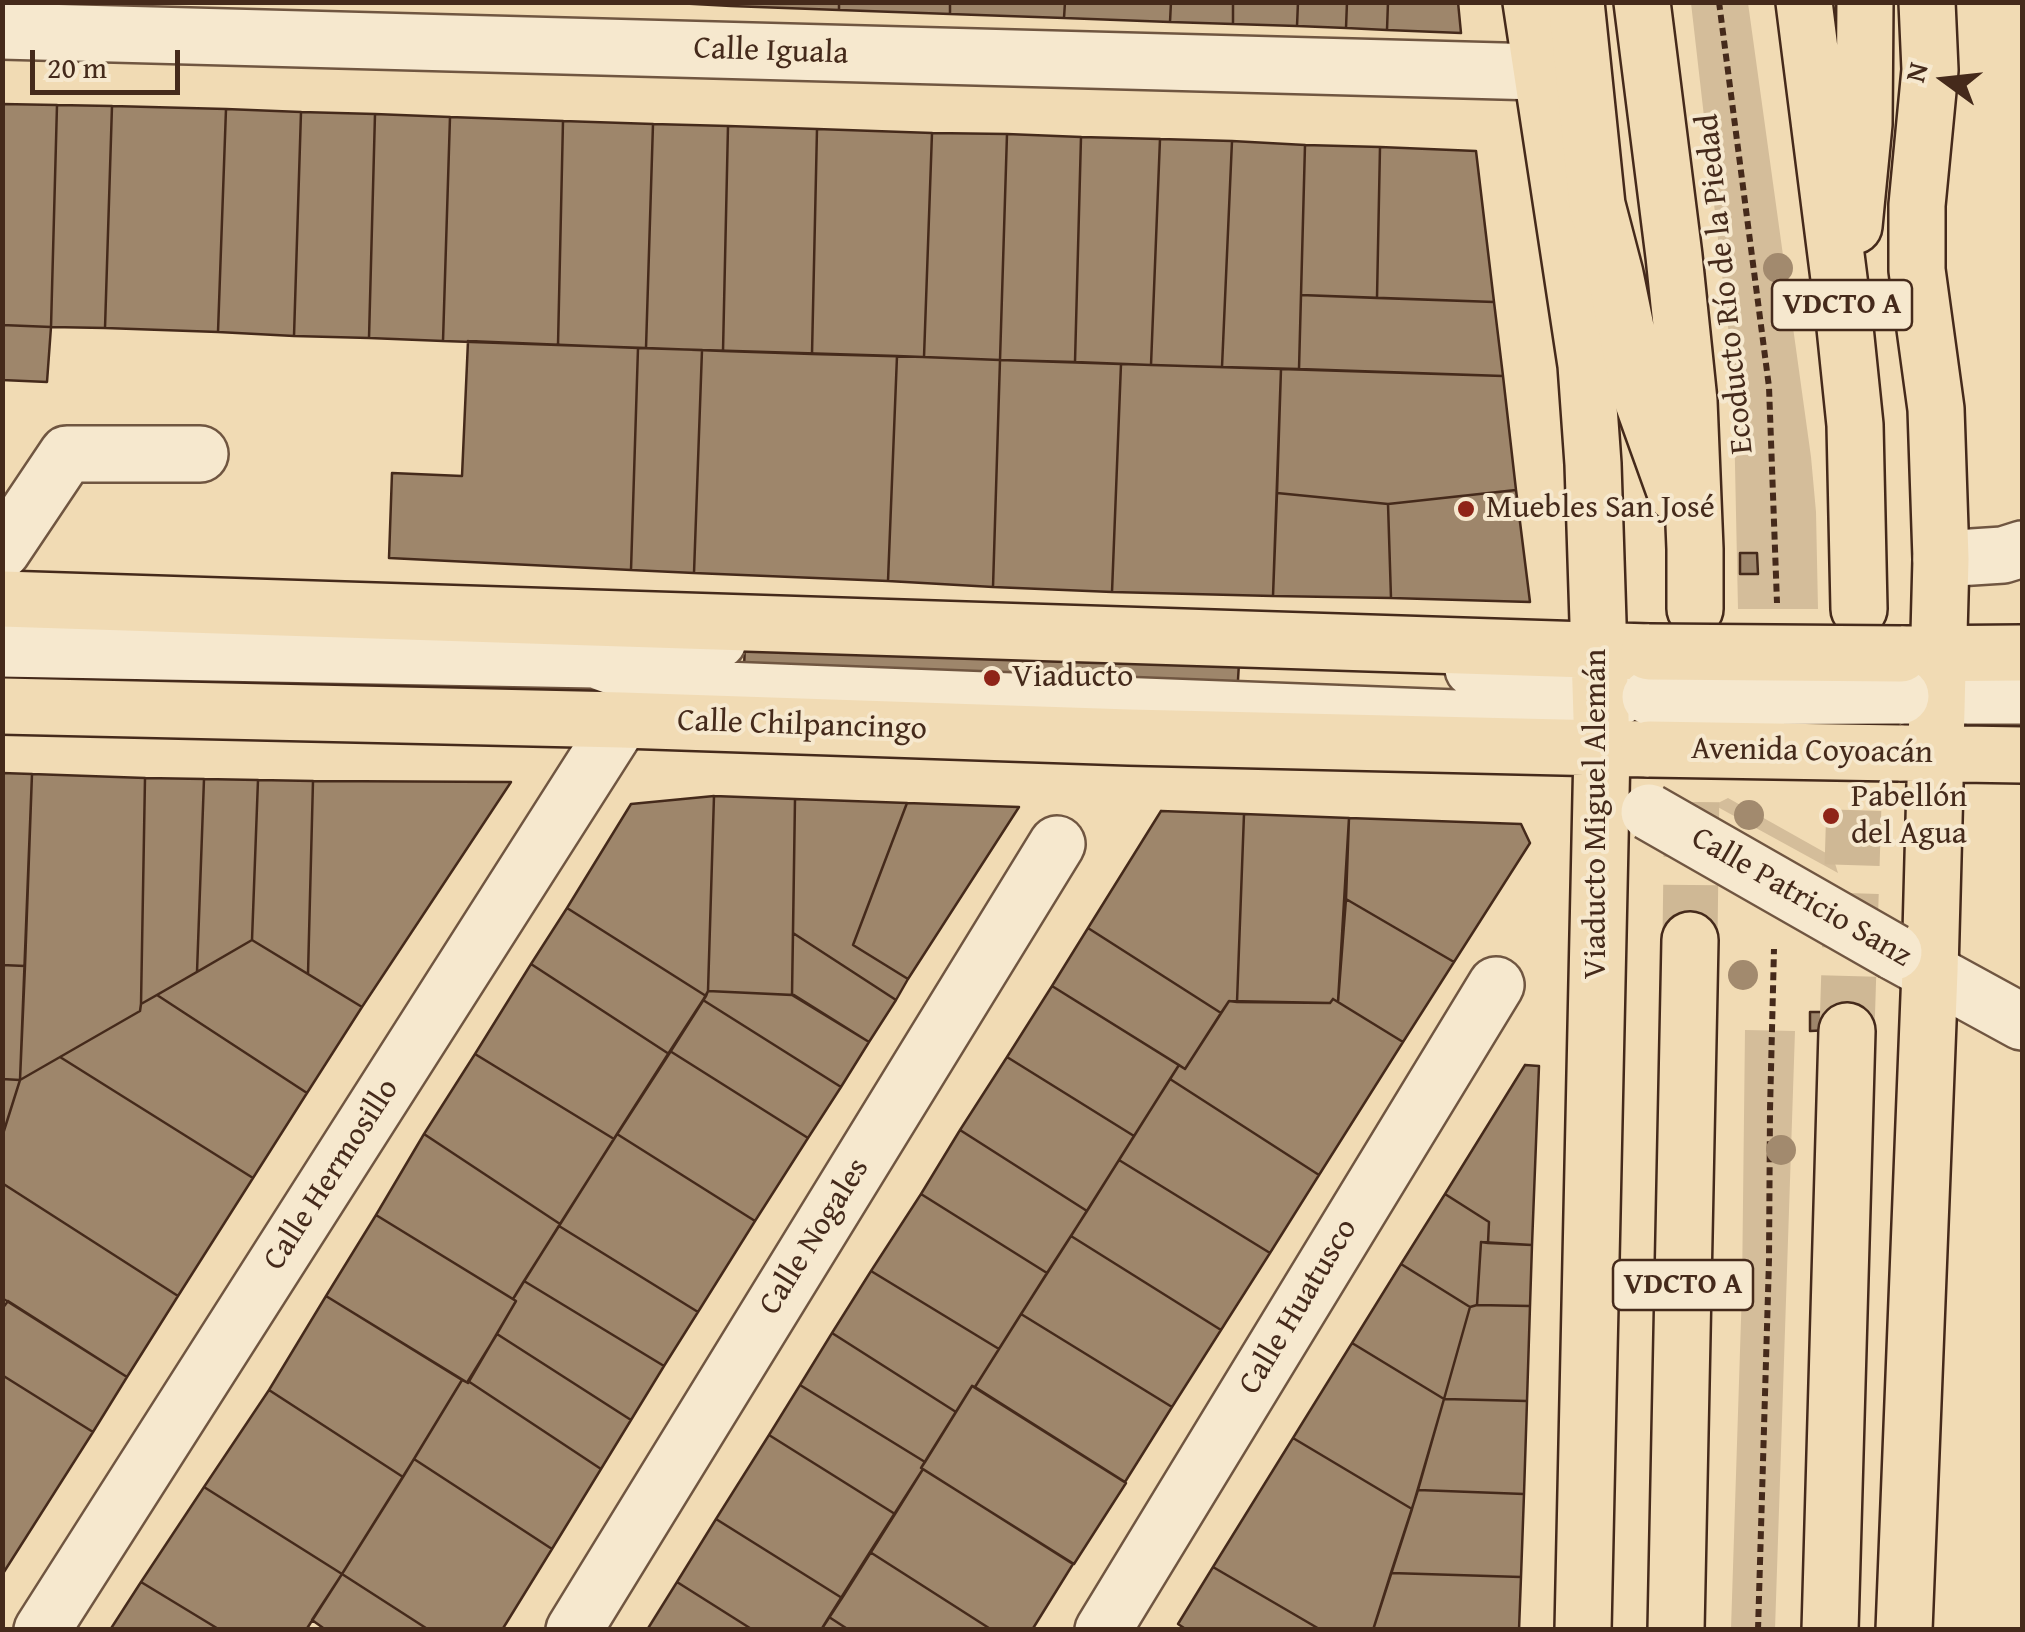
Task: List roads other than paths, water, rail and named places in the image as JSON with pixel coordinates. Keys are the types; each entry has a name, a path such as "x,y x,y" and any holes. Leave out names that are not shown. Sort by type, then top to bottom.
{"main road":[{"name":"Viaducto Miguel Alemán","path":"1530,2 1586,365 1593,464 1625,700 1582,1630"},
{"path":"1576,2 1597,205 1616,274 1639,391 1695,549"},
{"path":"1642,2 1689,401 1695,609"},
{"name":"VDCTO A","path":"1804,2 1855,425 1860,609"},
{"path":"1844,318 1864,124 1865,2"},
{"path":"1904,1630 1912,961 1961,754 1919,675 1941,559 1936,409 1918,270 1917,205 1930,70 1926,2"},
{"path":"2,599 1625,700 1919,675 2021,681"},
{"name":"Calle Chilpancingo","path":"2,706 622,720 1625,700"},
{"name":"Avenida Coyoacán","path":"1625,700 1961,754"},
{"name":"VDCTO A","path":"1676,1630 1690,940"},
{"path":"1830,1630 1847,1032"}],"street":[{"name":"Calle Iguala","path":"2,31 1540,72"},
{"path":"2,552 67,454 200,454"},
{"path":"1941,559 2003,555 2022,549"},
{"path":"2,649 595,660 674,639 1534,671 1625,700"},
{"path":"1961,754 2021,681"},
{"name":"Calle Patricio Sanz","path":"1625,700 1649,812 2022,1022"},
{"name":"Calle Hermosillo","path":"42,1630 622,720"},
{"name":"Calle Nogales","path":"574,1630 1057,844"},
{"name":"Calle Huatusco","path":"1102,1630 1496,985"}],"tunnel":[{"path":"1690,940 1693,702"},
{"path":"1847,1031 1857,705"}],"place":[{"name":"Muebles San José","path":"1466,509"},
{"name":"Viaducto","path":"992,678"},
{"name":"Pabellón del Agua","path":"1831,816"}]}
